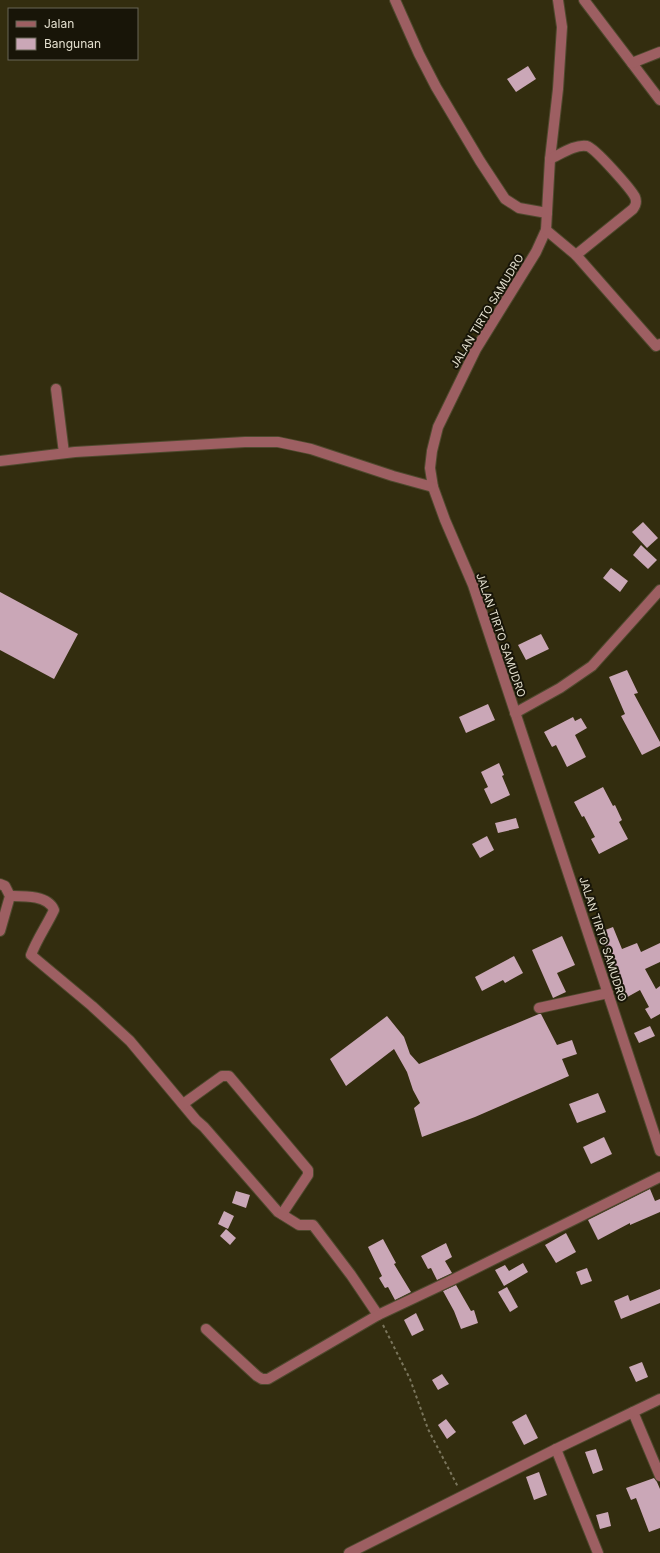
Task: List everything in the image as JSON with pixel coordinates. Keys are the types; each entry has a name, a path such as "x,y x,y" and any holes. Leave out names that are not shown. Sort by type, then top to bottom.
{"street":[{"path":"395,0 419,54 436,87 480,161 505,199 519,208 547,213"},
{"name":"JALAN TIRTO SAMUDRO","path":"558,0 562,27 558,89 550,159 546,230 536,252 476,349 438,427 432,450 430,468 434,487 445,520 473,585 660,1151"},
{"path":"584,0 660,100"},
{"path":"632,63 660,52"},
{"path":"550,159 575,147 581,146 592,148 635,197 636,202 634,209 576,255"},
{"path":"546,230 576,255 659,348"},
{"path":"56,389 64,453"},
{"path":"0,461 64,453 245,442 278,442 311,449 393,476 434,487"},
{"name":"JALAN TIRTO SAMUDRO","path":"515,713 560,688 592,666 660,590"},
{"path":"0,884 5,886 10,896 0,932"},
{"path":"10,896 32,896 49,903 54,910 48,924 36,942 31,955 92,1006 130,1041 183,1104 256,1187 282,1214 299,1225 313,1224 351,1275 378,1315"},
{"path":"539,1008 608,993"},
{"path":"183,1104 222,1076 229,1076 308,1170 308,1175 282,1214"},
{"path":"206,1329 257,1376 262,1379 268,1379 378,1315 660,1176"},
{"path":"349,1553 462,1495 660,1399"},
{"path":"633,1412 660,1476"},
{"path":"556,1449 598,1553"}],"path":[{"path":"378,1315 410,1379 428,1429 462,1495"}],"building":[{"path":"528,66 536,79 516,92 507,79"},
{"path":"643,522 658,538 647,548 632,532"},
{"path":"641,545 657,560 648,569 633,555"},
{"path":"611,568 628,581 620,592 603,578"},
{"path":"0,592 78,634 54,679 0,650"},
{"path":"541,634 549,649 526,660 518,645"},
{"path":"627,670 638,693 634,694 660,742 660,746 642,755 621,716 625,714 609,677"},
{"path":"488,704 495,720 466,733 459,717"},
{"path":"573,717 575,721 581,718 587,728 575,735 586,757 567,767 556,745 552,747 544,732"},
{"path":"499,763 504,775 502,776 510,795 491,804 484,789 488,787 481,772"},
{"path":"603,787 613,806 615,805 622,820 619,822 628,839 599,854 591,839 595,837 584,816 582,817 574,802"},
{"path":"516,818 519,828 498,833 495,823"},
{"path":"487,836 494,850 480,858 472,844"},
{"path":"613,927 622,949 637,943 641,952 660,943 660,962 645,969 656,989 660,986 660,1014 651,1019 645,1009 649,1007 640,990 622,1000 615,987 617,986 604,957 609,955 600,932"},
{"path":"562,936 575,965 557,973 566,992 553,998 532,950"},
{"path":"514,956 523,973 505,983 503,980 482,991 475,977"},
{"path":"541,1014 557,1045 572,1040 577,1054 562,1059 569,1076 475,1117 422,1137 414,1108 420,1103 413,1090 407,1072 394,1049 346,1086 330,1059 387,1016 404,1037 410,1054 419,1064"},
{"path":"650,1026 655,1036 639,1043 634,1033"},
{"path":"598,1093 606,1112 577,1123 569,1104"},
{"path":"604,1137 612,1154 591,1164 583,1147"},
{"path":"650,1189 655,1201 660,1199 660,1212 630,1225 630,1223 598,1240 588,1220"},
{"path":"236,1191 250,1195 246,1208 232,1203"},
{"path":"224,1211 234,1216 228,1229 218,1224"},
{"path":"226,1229 236,1238 230,1245 220,1236"},
{"path":"566,1233 576,1252 556,1263 545,1245"},
{"path":"383,1239 396,1263 394,1264 411,1292 395,1300 388,1287 385,1288 379,1278 382,1276 368,1247"},
{"path":"446,1243 452,1257 445,1261 452,1273 437,1280 431,1268 428,1269 421,1256"},
{"path":"523,1263 528,1272 504,1286 495,1270 505,1265 509,1271"},
{"path":"587,1268 592,1281 581,1285 576,1272"},
{"path":"456,1285 471,1311 474,1310 478,1323 461,1329 454,1311 443,1291"},
{"path":"507,1287 518,1307 510,1312 498,1292"},
{"path":"660,1289 660,1303 621,1319 614,1301 628,1295 630,1301"},
{"path":"416,1313 424,1330 412,1336 404,1320"},
{"path":"642,1362 648,1377 636,1382 629,1367"},
{"path":"442,1374 449,1384 438,1390 432,1380"},
{"path":"526,1414 538,1438 524,1445 512,1422"},
{"path":"446,1419 456,1432 447,1439 438,1425"},
{"path":"596,1449 603,1470 593,1474 585,1452"},
{"path":"539,1472 547,1495 534,1500 526,1477"},
{"path":"654,1478 660,1489 660,1528 649,1532 636,1498 631,1500 626,1488"},
{"path":"608,1512 611,1526 600,1529 596,1515"}]}
